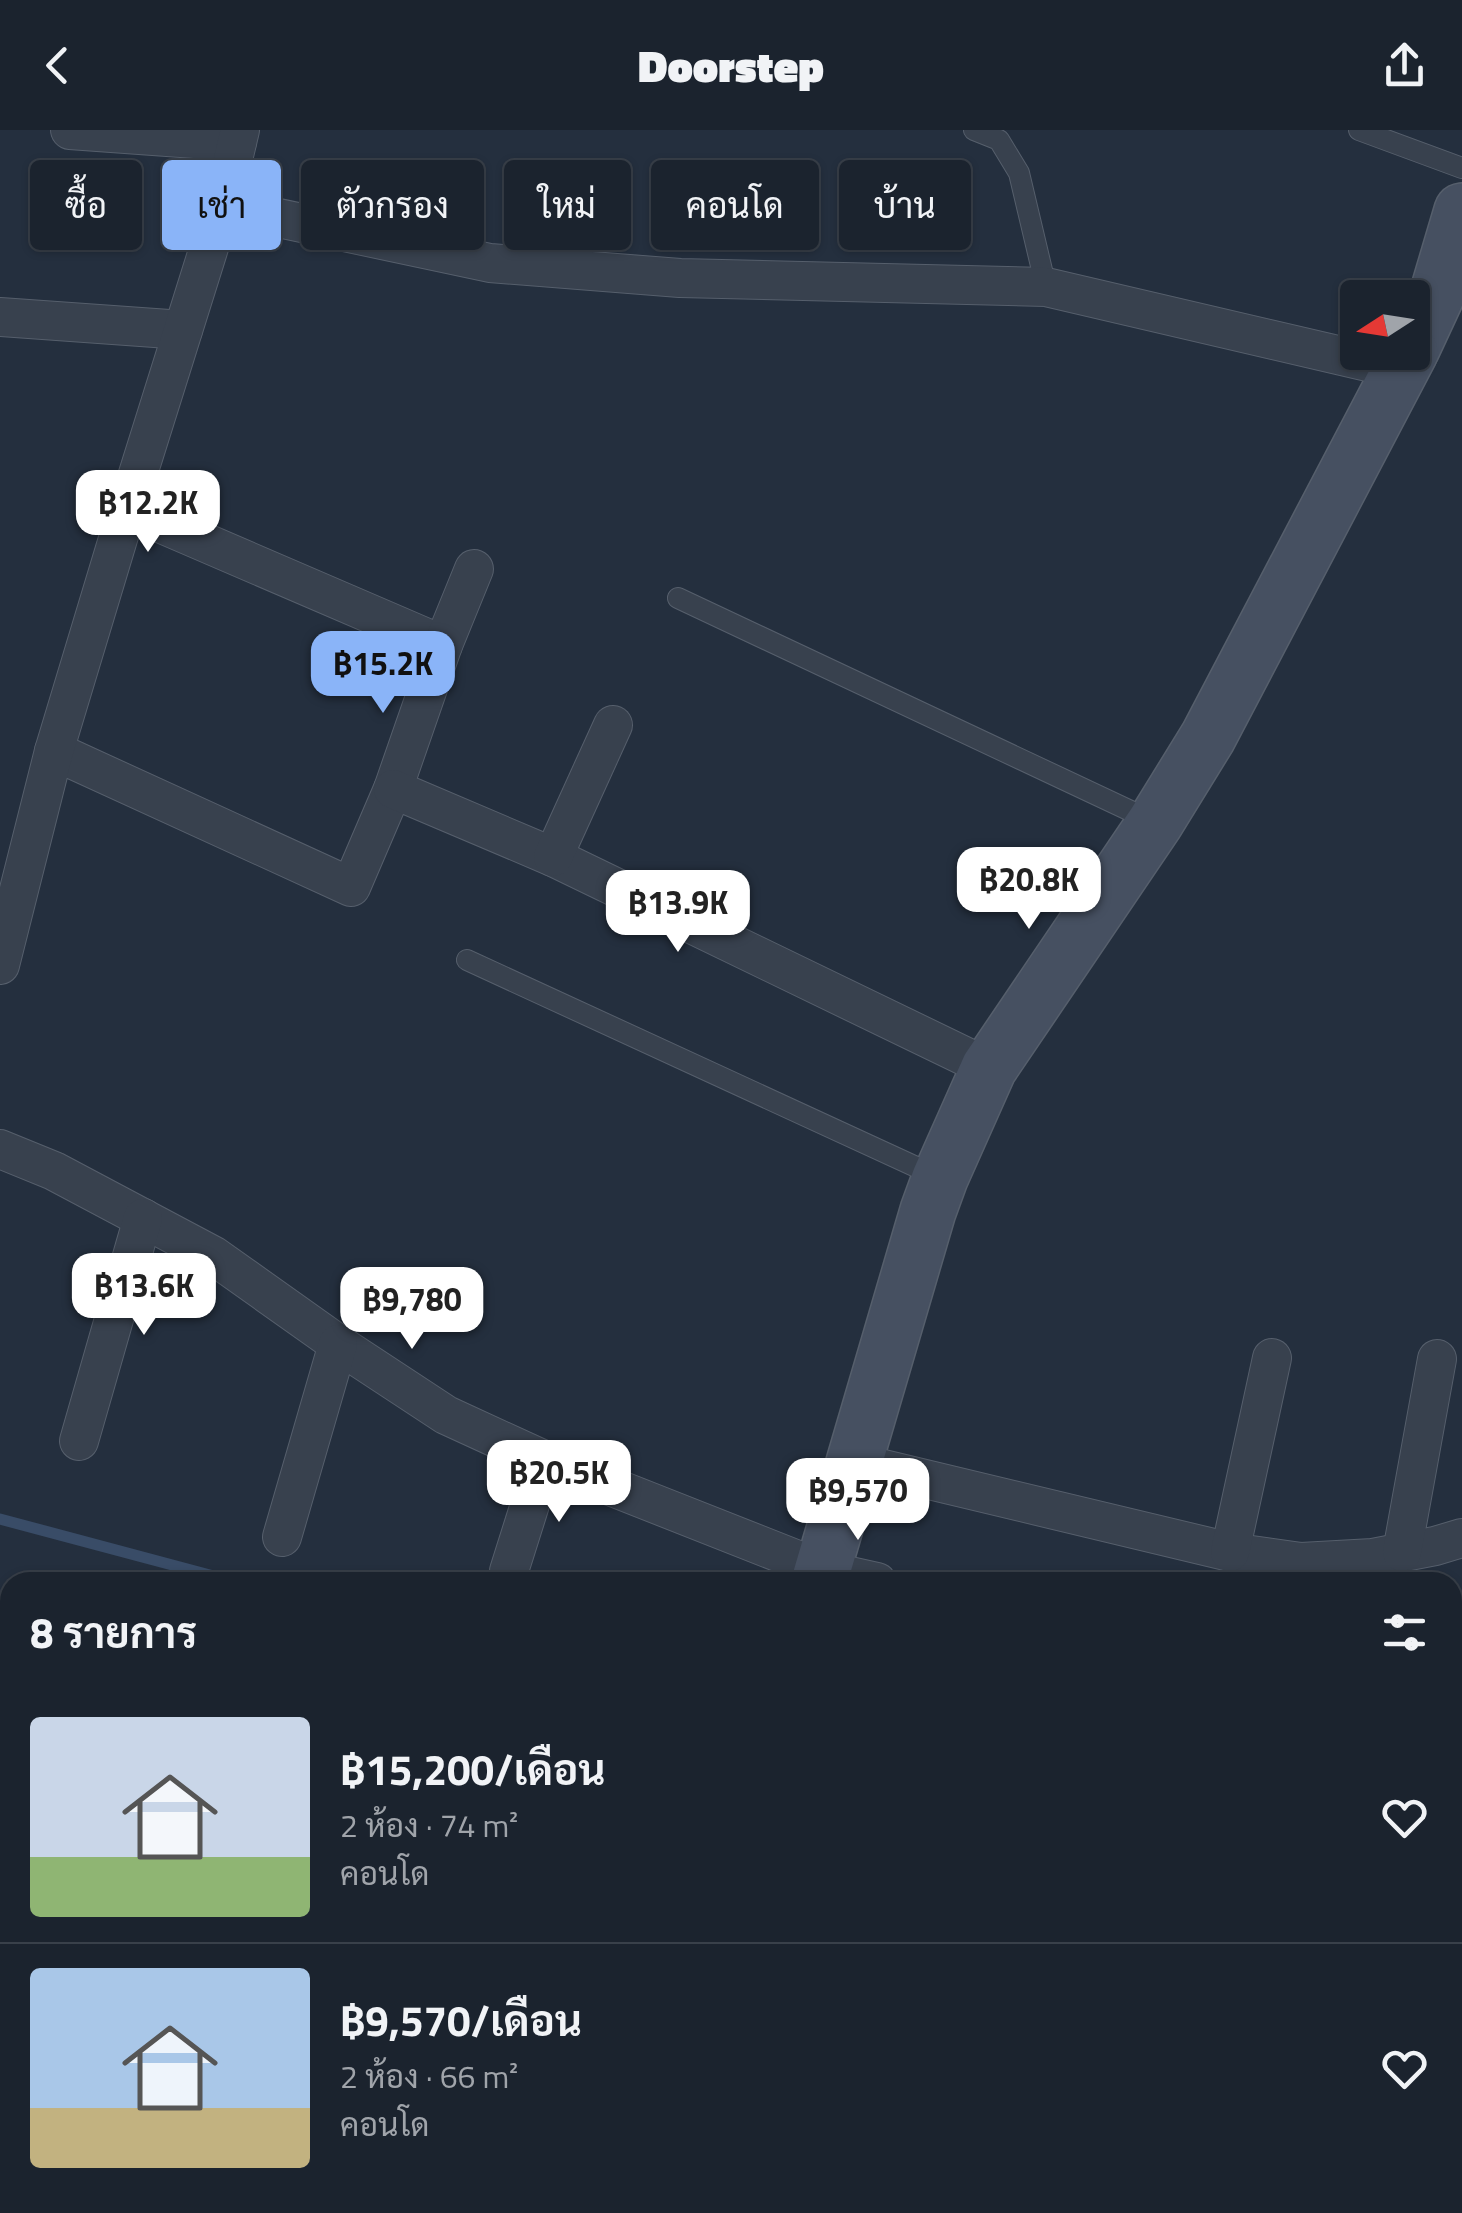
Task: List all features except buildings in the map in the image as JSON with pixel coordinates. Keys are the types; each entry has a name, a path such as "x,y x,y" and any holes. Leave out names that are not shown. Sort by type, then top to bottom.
{"main road":[{"path":"1430,324 1450,294 1462,211"},
{"path":"822,1572 928,1211 989,1068 1155,823 1208,737 1401,370"}],"street":[{"path":"70,130 238,136"},
{"path":"281,218 490,262 680,278 1046,287 1340,344"},
{"path":"0,965 54,751 208,250"},
{"path":"0,317 183,330"},
{"path":"127,509 443,646"},
{"path":"54,751 351,887 474,569"},
{"path":"552,858 613,726"},
{"path":"392,788 552,858 989,1068"},
{"path":"0,1149 54,1171 214,1256 446,1415 811,1572"},
{"path":"79,1441 143,1218"},
{"path":"282,1536 338,1344"},
{"path":"1230,1552 1272,1358"},
{"path":"1402,1552 1437,1358"},
{"path":"509,1571 544,1460"},
{"path":"854,1462 1230,1552 1301,1562 1374,1558 1462,1538"}],"lane":[{"path":"974,130 1002,135 1019,173 1046,287"},
{"path":"1359,130 1462,168"},
{"path":"678,598 1155,823"},
{"path":"467,960 940,1178"}],"waterway":[{"path":"0,1519 199,1572"}]}
